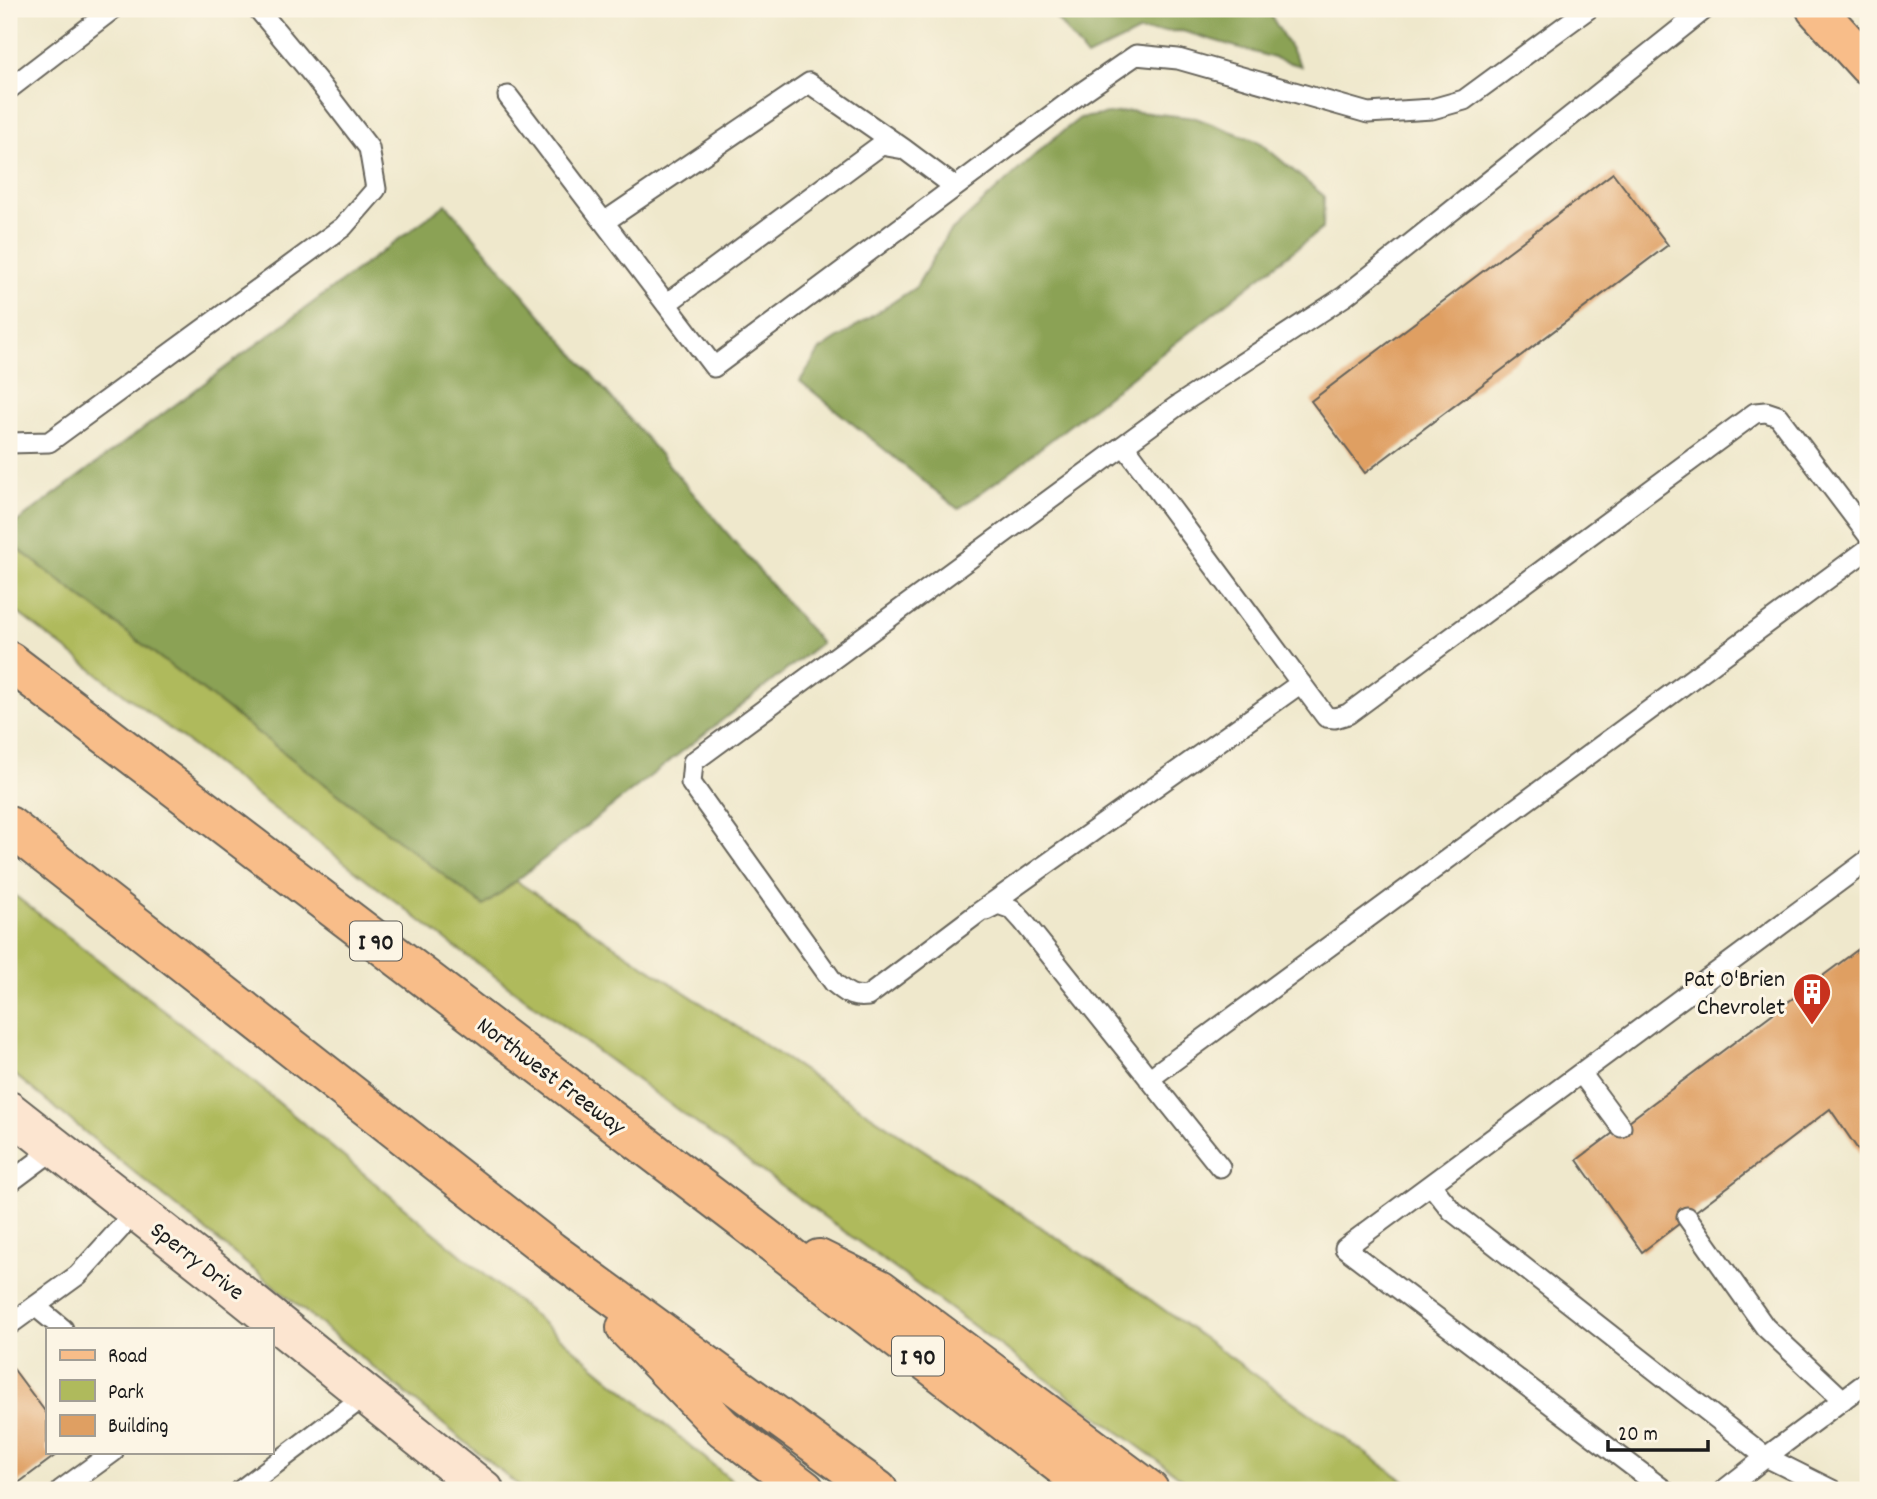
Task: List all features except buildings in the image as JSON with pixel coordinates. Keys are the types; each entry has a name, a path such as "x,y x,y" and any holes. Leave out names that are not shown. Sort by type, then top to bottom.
{"main road":[{"path":"1816,9 1868,66"},
{"name":"Northwest Freeway","path":"9,661 1093,1490"},
{"path":"9,826 551,1251 878,1490"},
{"path":"744,1221 880,1289 1149,1490"},
{"path":"551,1251 723,1428 805,1490"}],"street":[{"name":"Sperry Drive","path":"9,1111 136,1211 268,1324 366,1395 484,1490"}],"lane":[{"path":"9,89 113,9"},
{"path":"9,443 49,442 342,227 376,189 369,148 258,9"},
{"path":"508,96 714,368 1081,93 1136,55 1178,59 1368,113 1432,109 1464,100 1588,9"},
{"path":"1301,683 978,913 867,996 857,997 834,983 691,783 693,762 1177,406 1345,296 1705,9"},
{"path":"604,222 809,83 956,187"},
{"path":"666,304 881,145 904,149"},
{"path":"1124,444 1326,717 1335,718 1348,714 1755,413 1766,412 1778,416 1868,535"},
{"path":"1149,1079 1868,549"},
{"path":"1664,1490 1345,1248 1868,860"},
{"path":"978,913 998,904 1012,909 1220,1167"},
{"path":"1581,1073 1621,1127"},
{"path":"9,1183 56,1148"},
{"path":"1431,1185 1452,1211 1766,1457 1832,1490"},
{"path":"9,1339 78,1275 136,1211"},
{"path":"1688,1217 1765,1327 1843,1400"},
{"path":"9,1325 39,1309"},
{"path":"39,1309 62,1328"},
{"path":"1724,1490 1868,1381"},
{"path":"255,1487 366,1395"},
{"path":"61,1490 110,1454"}],"green space":[{"path":"1049,9 1267,9 1301,66 1182,31 1138,32 1087,57"},
{"path":"1130,111 1196,118 1259,142 1324,196 1323,228 1007,474 958,509 800,381 820,350 916,287 947,235 1048,143 1080,118"},
{"path":"446,204 821,643 484,906 9,542 9,528"},
{"path":"9,542 484,906 516,881 1139,1292 1417,1490 1198,1490 459,950 9,606"},
{"path":"9,891 219,1053 743,1490 524,1490 9,1070"}],"place":[{"name":"Pat O'Brien Chevrolet","path":"1812,1026"}]}
